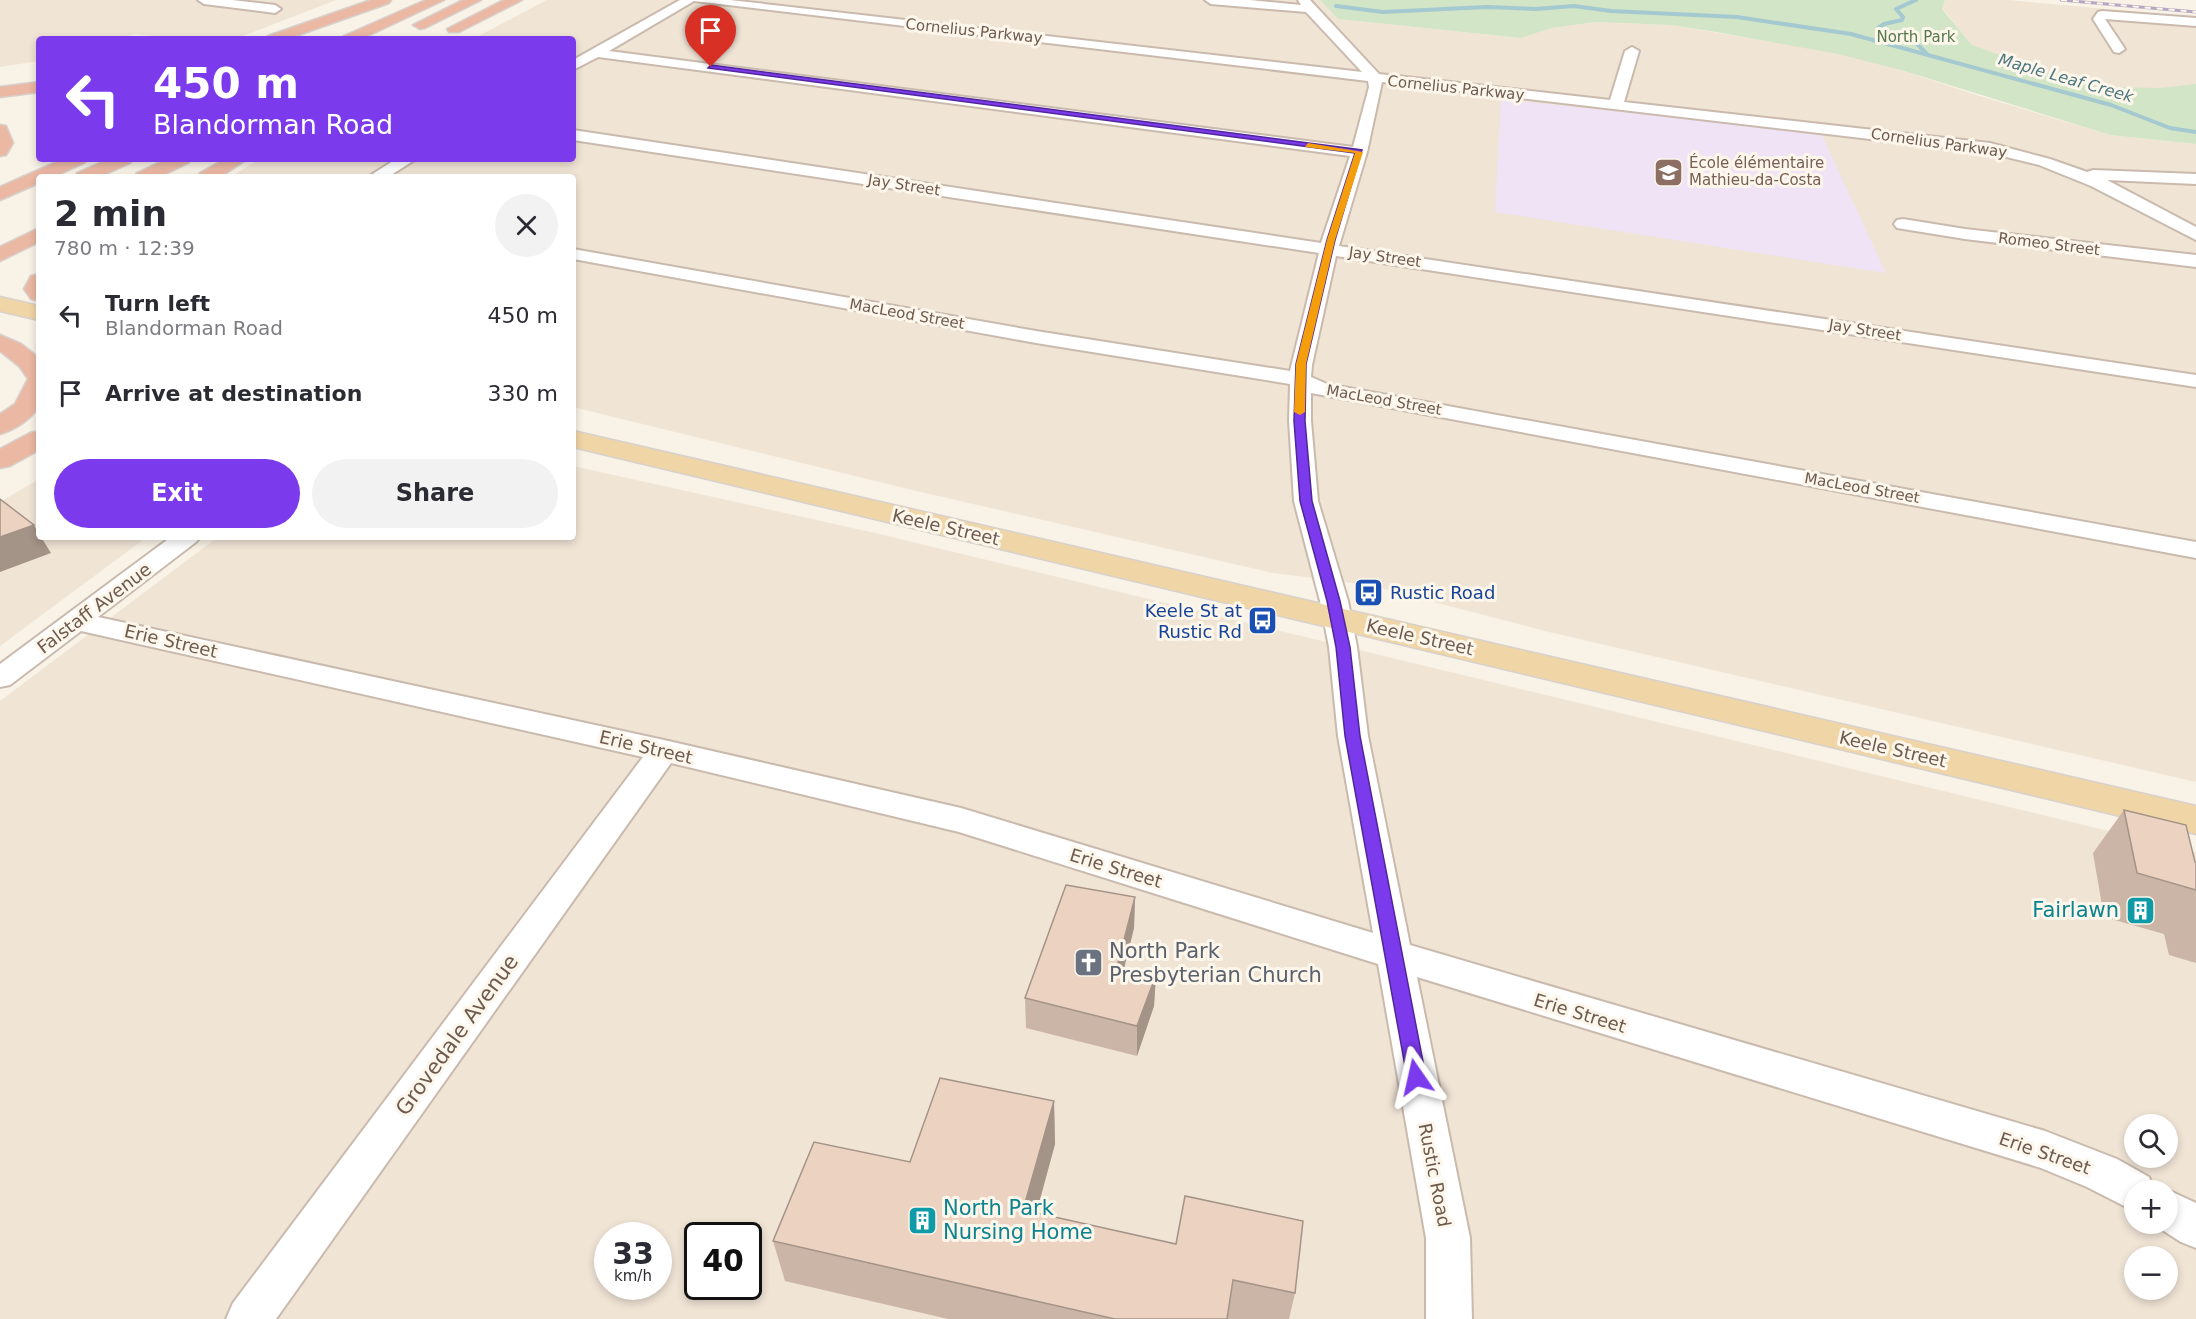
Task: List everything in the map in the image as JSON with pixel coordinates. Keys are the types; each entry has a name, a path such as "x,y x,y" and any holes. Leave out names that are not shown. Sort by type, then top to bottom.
{"highway":[{"path":"282,36 384,0"},
{"path":"325,36 409,0"},
{"path":"357,36 437,0"},
{"path":"403,33 474,0"},
{"path":"452,36 515,0"},
{"path":"452,36 526,0"},
{"path":"0,92 36,87"},
{"path":"0,130 4,143 0,151"},
{"path":"45,174 71,162"},
{"path":"91,174 117,162"},
{"path":"151,174 175,162"},
{"path":"212,174 233,162"},
{"path":"0,194 36,178"},
{"path":"0,245 36,228"},
{"path":"0,255 36,236"},
{"path":"0,342 21,353 36,371"},
{"path":"0,426 25,408 36,385"},
{"path":"0,460 36,440"}],"main road":[{"path":"0,304 36,312"},
{"path":"0,327 36,334"},
{"name":"Keele Street","path":"576,440 2196,820"}],"street":[{"path":"204,0 275,9"},
{"path":"576,64 689,0"},
{"name":"Cornelius Parkway","path":"699,0 1990,148 2047,163 2078,175 2163,214 2196,235"},
{"path":"1211,0 1307,4 1375,78"},
{"path":"2119,49 2099,19 2102,15 2196,22"},
{"path":"1616,105 1632,51"},
{"path":"595,53 1359,152"},
{"name":"Rustic Road","path":"1375,78 1376,87 1329,250 1299,380 1300,421 1306,501 1343,647 1353,736 1448,1238 1449,1319"},
{"name":"Jay Street","path":"576,135 2196,381"},
{"path":"381,174 403,162"},
{"path":"2078,175 2196,179"},
{"name":"Romeo Street","path":"1903,224 1965,234 2196,261"},
{"name":"MacLeod Street","path":"576,255 1025,335 1272,373 1321,389 2196,550"},
{"name":"Falstaff Avenue","path":"0,678 183,540"},
{"name":"Erie Street","path":"76,621 664,751 961,820 1300,926 1339,936 1393,956 2045,1150 2102,1173 2124,1185"},
{"name":"Grovedale Avenue","path":"249,1319 664,751"},
{"path":"2178,1216 2196,1227"}],"shaded area":[{"path":"0,0 336,0 243,36 134,34 128,36 36,36 36,61 0,67"},
{"path":"547,0 1320,0 1338,19 1521,38 1552,28 1596,22 1670,25 1799,46 1874,61 1973,94 2110,135 2196,144 2196,782 1549,632 1369,585 1273,573 908,489 576,408 576,174 236,174 254,162 576,162 576,36 479,36"},
{"path":"1945,0 2007,0 2196,17 2196,88 2131,92 2075,82 2010,60 1972,45 1942,8"},
{"name":"École élémentaire Mathieu-da-Costa","path":"1501,99 1821,133 1886,273 1495,212"},
{"path":"576,467 875,533 2196,852 2196,1319 0,1319 0,701 214,540 576,540"},
{"path":"36,481 36,540 143,540 0,646 0,502"}],"green space":[{"name":"North Park","path":"1320,0 1945,0 1942,9 1972,45 2075,82 2103,87 2160,88 2196,84 2196,144 2110,135 1901,70 1838,54 1716,32 1670,25 1596,22 1552,28 1521,38 1338,19"}],"building":[{"path":"0,499 34,525 0,537"},
{"path":"2124,810 2186,825 2196,862 2196,890 2137,873"},
{"name":"North Park Presbyterian Church","path":"1066,885 1135,897 1117,967 1156,975 1137,1026 1025,998"},
{"name":"North Park Nursing Home","path":"940,1078 1054,1101 1023,1210 1176,1244 1185,1196 1303,1221 1295,1293 1233,1280 1227,1319 1115,1319 773,1241 814,1142 910,1162"}],"waterway":[{"path":"1916,0 1896,9 1903,17 1902,20 1884,24 1878,28 1916,43 1927,54"},
{"name":"Maple Leaf Creek","path":"1336,6 1383,12 1487,7 1536,9 1574,6 1611,11 1737,17 1851,34 2111,105 2170,128 2196,132"}],"railway":[{"path":"2061,0 2196,12"}],"slow traffic":[{"path":"1300,412 1301,364 1331,240 1359,152 1308,145"}],"place":[{"name":"École élémentaire Mathieu-da-Costa","path":"1668,172"},
{"name":"Rustic Road","path":"1369,592"},
{"name":"Keele St at Rustic Rd","path":"1263,620"},
{"name":"Fairlawn","path":"2140,910"},
{"name":"North Park Presbyterian Church","path":"1088,963"},
{"name":"North Park Nursing Home","path":"922,1220"}],"route":[{"path":"711,67 1359,152 1331,240 1301,364 1300,421 1306,501 1334,601 1343,647 1353,736 1416,1077"}]}
